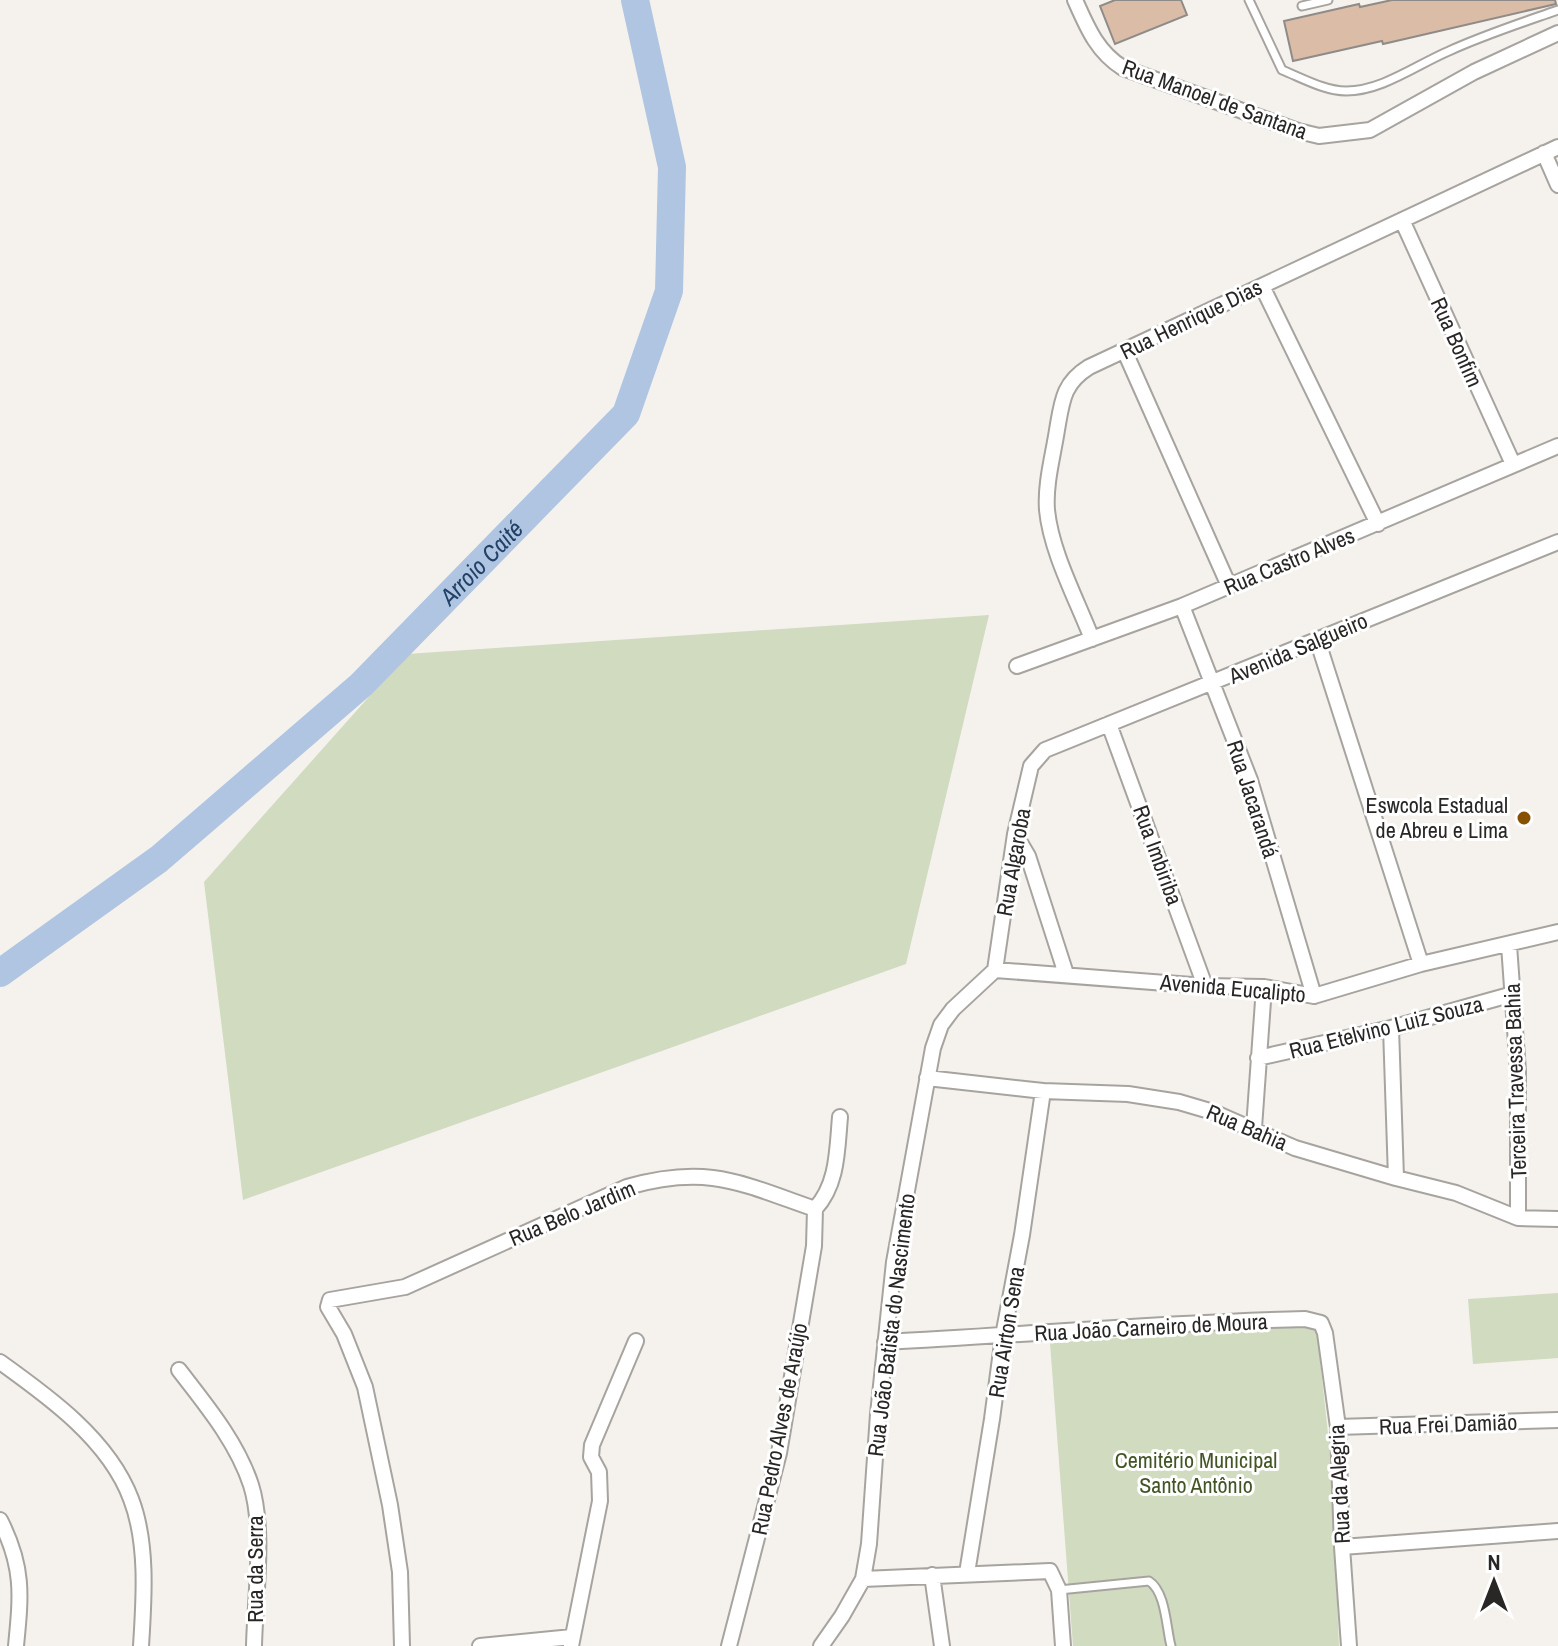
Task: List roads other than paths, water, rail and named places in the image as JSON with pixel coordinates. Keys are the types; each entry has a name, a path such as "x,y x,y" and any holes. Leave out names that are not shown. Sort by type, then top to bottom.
{"street":[{"name":"Rua Manoel de Santana","path":"1075,0 1092,38 1105,55 1123,68 1319,136 1370,130 1474,72 1558,33"},
{"path":"1551,150 1558,185"},
{"name":"Rua Henrique Dias","path":"1092,639 1049,527 1047,493 1060,413 1070,383 1089,367 1551,150"},
{"name":"Rua Bonfim","path":"1402,220 1513,464"},
{"path":"1262,286 1378,524"},
{"path":"1125,352 1229,586"},
{"name":"Rua Castro Alves","path":"1017,666 1182,606 1558,446"},
{"name":"Avenida Salgueiro","path":"1039,756 1045,750 1558,542"},
{"name":"Rua Jacarandá","path":"1182,606 1250,780 1314,996"},
{"path":"1317,639 1421,964"},
{"name":"Rua Imbiriba","path":"1109,724 1205,986"},
{"name":"Rua Algaroba","path":"995,970 1015,834 1031,766 1039,756"},
{"path":"1015,834 1028,856 1066,974"},
{"name":"Avenida Eucalipto","path":"995,970 1205,986 1264,987 1314,996 1421,964 1558,932"},
{"name":"Terceira Travessa Bahia","path":"1509,945 1518,1071 1518,1218"},
{"name":"Rua João Batista do Nascimento","path":"821,1646 863,1579 869,1544 894,1262 927,1078 941,1025 953,1009 995,970"},
{"path":"1254,1128 1264,987"},
{"name":"Rua Etelvino Luiz Souza","path":"1258,1058 1391,1028 1513,994"},
{"path":"1391,1028 1396,1178"},
{"name":"Rua Bahia","path":"927,1078 1043,1091 1128,1094 1179,1102 1254,1128 1295,1148 1456,1193 1518,1218 1558,1219"},
{"name":"Rua Airton Sena","path":"967,1573 1043,1091"},
{"path":"815,1209 830,1188 840,1117"},
{"name":"Rua Belo Jardim","path":"402,1646 400,1572 390,1505 365,1387 344,1334 328,1307 329,1302 405,1287 627,1187 659,1178 699,1175 733,1180 815,1209"},
{"name":"Rua Pedro Alves de Araújo","path":"729,1646 779,1453 814,1246 815,1209"},
{"name":"Rua João Carneiro de Moura","path":"885,1342 1124,1326 1305,1319 1321,1323"},
{"name":"Rua da Alegria","path":"1321,1323 1338,1427 1349,1646"},
{"path":"480,1646 572,1642 600,1501 599,1472 591,1457 592,1445 636,1341"},
{"path":"0,1362 73,1420 100,1448 131,1497 137,1519 143,1571 141,1646"},
{"name":"Rua da Serra","path":"179,1370 236,1450 251,1486 257,1534 254,1646"},
{"name":"Rua Frei Damião","path":"1338,1427 1558,1420"},
{"path":"0,1520 19,1567 16,1646"},
{"path":"1342,1547 1558,1531"},
{"path":"863,1579 1050,1571 1059,1590 1063,1646"},
{"path":"932,1575 942,1646"}],"lane":[{"path":"1249,0 1282,70 1342,91 1363,90 1382,83 1472,41 1558,10"},
{"path":"1302,6 1328,0"},
{"path":"1059,1590 1149,1581 1156,1587 1161,1600 1171,1646"}],"waterway":[{"name":"Arroio Caité","path":"0,973 159,859 361,685 626,414 669,291 672,167 635,0"}],"place":[{"name":"Eswcola Estadual de Abreu e Lima","path":"1524,818"}],"park label":[{"name":"Cemitério Municipal Santo Antônio","path":"1196,1472"}]}
